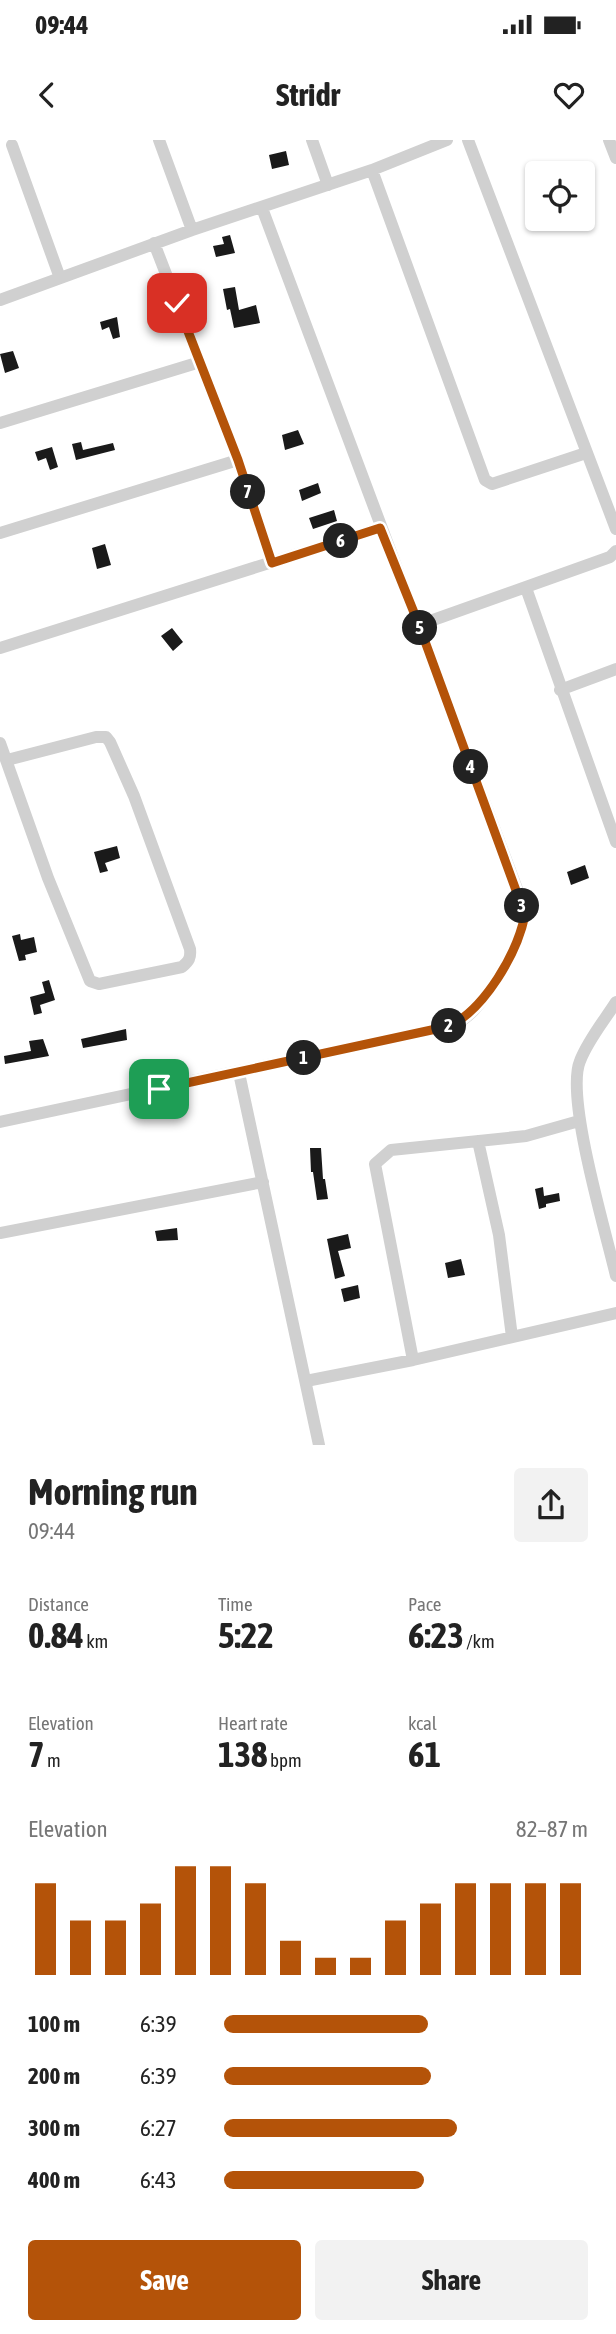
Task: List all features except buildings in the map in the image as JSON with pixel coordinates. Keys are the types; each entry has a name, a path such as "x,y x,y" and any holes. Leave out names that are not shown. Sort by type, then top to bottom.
{"street":[{"path":"159,140 192,229"},
{"path":"312,140 328,185"},
{"path":"0,300 192,229 372,170 447,140"},
{"path":"468,140 616,529"},
{"path":"609,140 616,159"},
{"path":"12,145 61,278"},
{"path":"372,170 485,480 492,484 586,453"},
{"path":"0,1122 450,1026 465,1018 480,1003 498,976 522,927 525,915 520,897 262,208"},
{"path":"154,243 238,460 272,563"},
{"path":"0,423 200,362"},
{"path":"0,534 238,460"},
{"path":"0,648 380,528"},
{"path":"419,625 610,557 616,551"},
{"path":"526,588 616,842"},
{"path":"560,690 616,670"},
{"path":"0,743 6,760 48,878 90,981 99,984 182,967 187,963 191,957 190,949 134,796 110,741 106,737 96,737 6,760"},
{"path":"616,1002 579,1063 576,1082 579,1121 616,1276"},
{"path":"239,1073 319,1445"},
{"path":"413,1360 375,1164 391,1150 526,1136 579,1121"},
{"path":"478,1141 499,1235 512,1337"},
{"path":"0,1233 262,1182"},
{"path":"306,1381 413,1360 616,1313"}],"route":[{"path":"159,1089 450,1026 465,1018 480,1003 498,976 522,927 525,915 419,625 380,528 272,563 238,460 177,303"}]}
